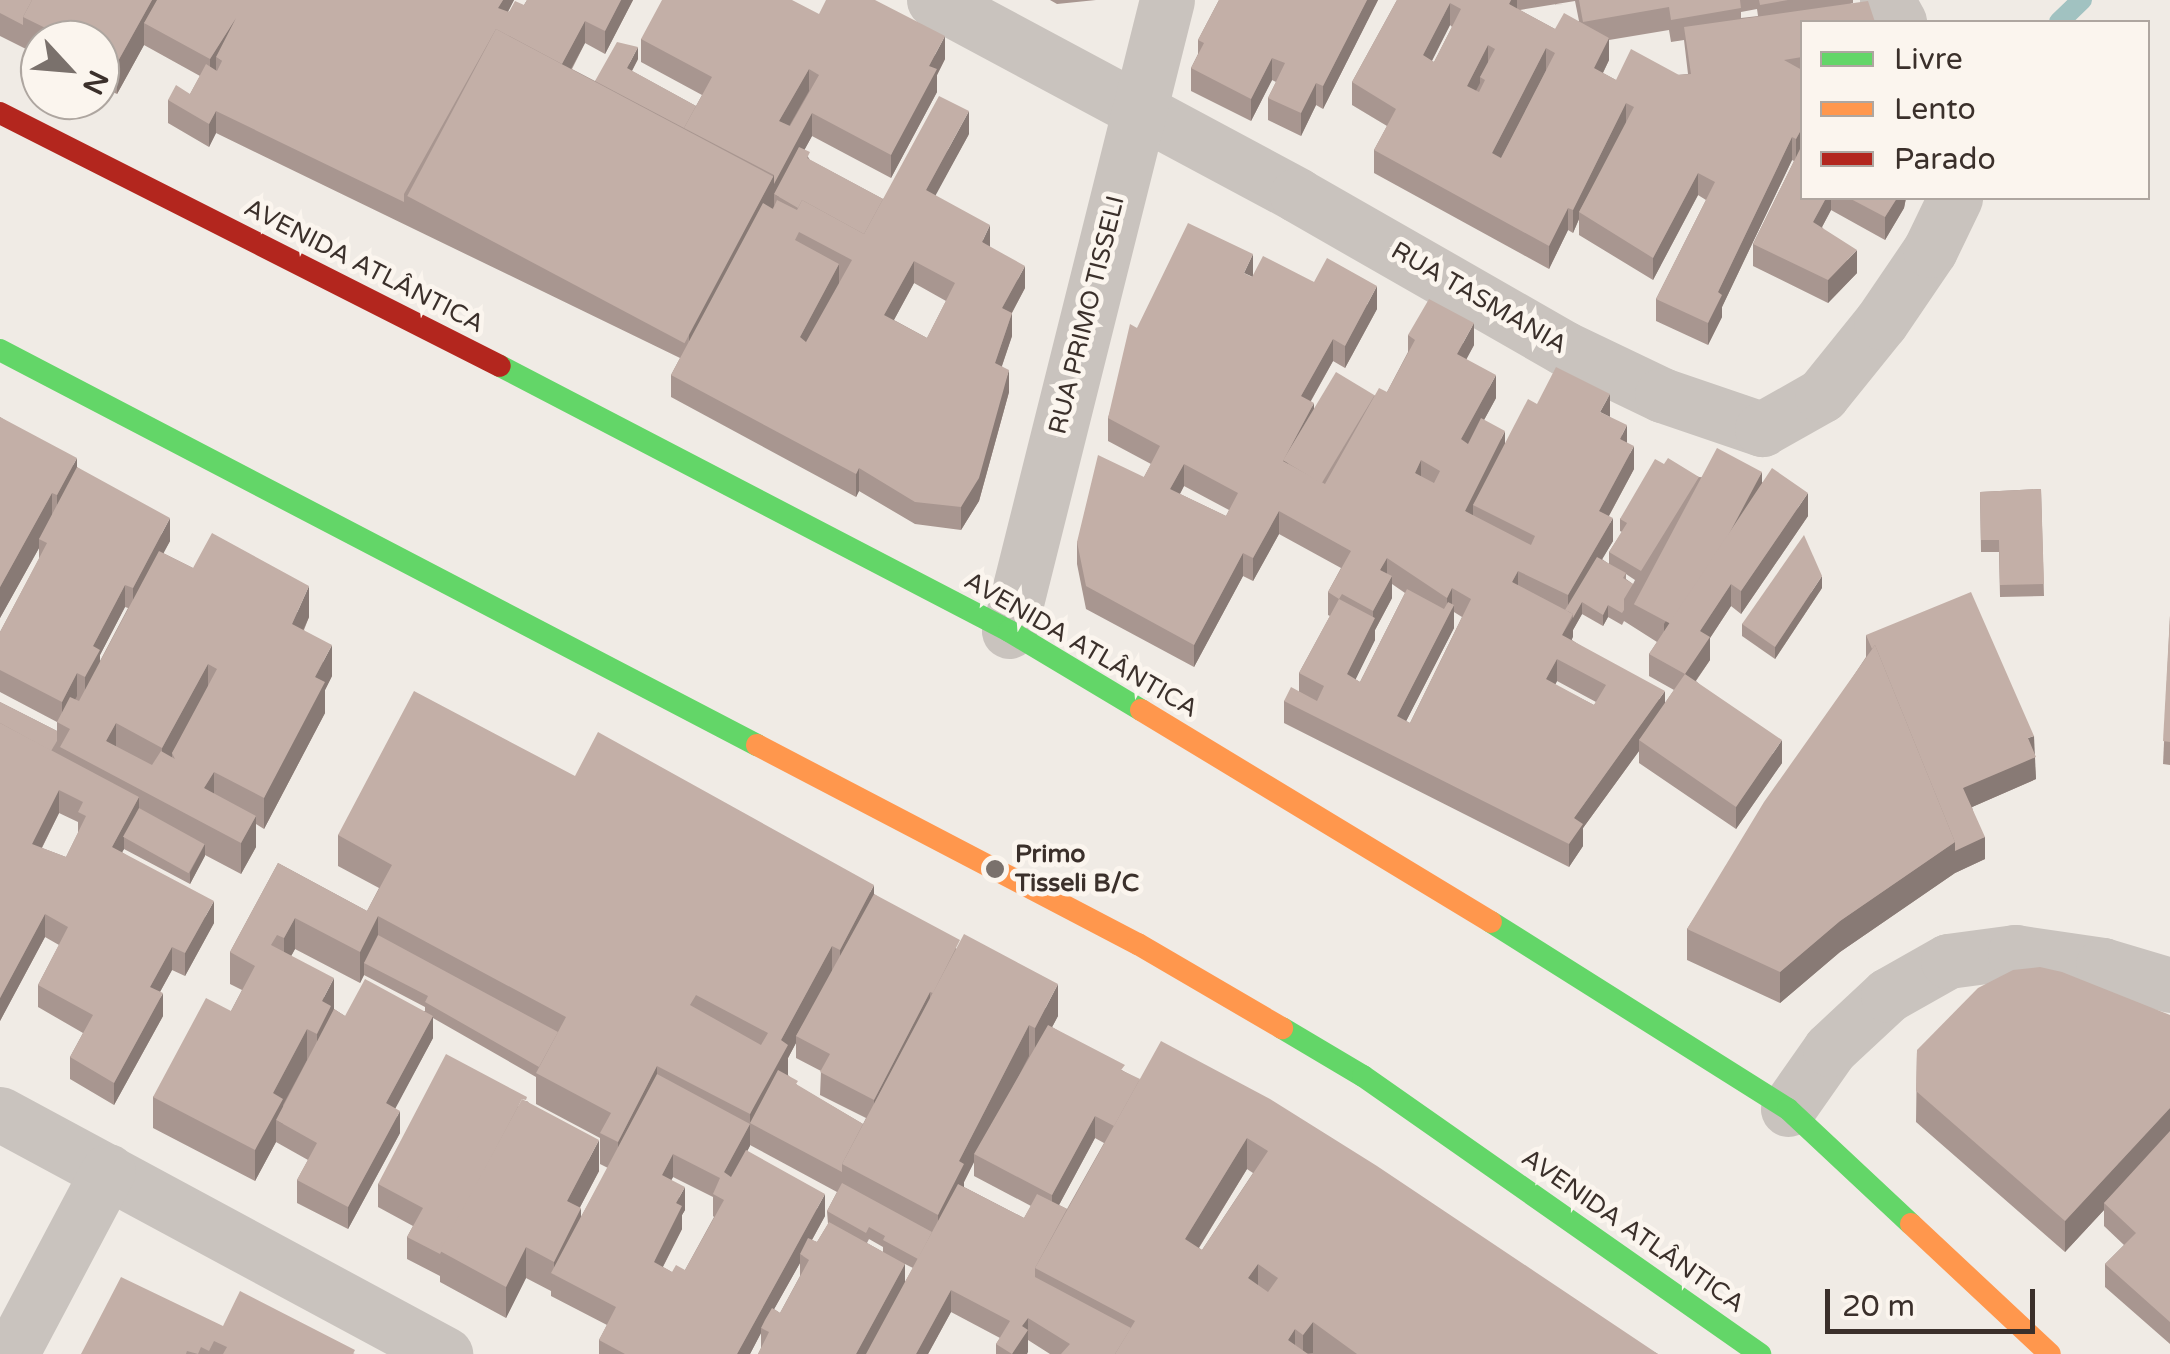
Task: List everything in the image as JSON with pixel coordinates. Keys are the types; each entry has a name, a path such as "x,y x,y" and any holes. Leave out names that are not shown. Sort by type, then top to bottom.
{"main road":[{"name":"AVENIDA ATLÂNTICA","path":"0,113 520,376 1009,631 1472,910 1788,1108 2050,1354"},
{"name":"AVENIDA ATLÂNTICA","path":"0,350 1138,944 1363,1076 1760,1354"}],"street":[{"name":"RUA TASMANIA","path":"934,0 1564,348 1662,395 1762,429 1822,395 1920,264 1954,200"},
{"name":"RUA PRIMO TISSELI","path":"1009,631 1167,0"},
{"path":"1788,1108 1830,1049 1888,995 1948,962 2014,952 2102,965 2170,985"},
{"path":"0,1114 444,1354"},
{"path":"10,1354 108,1172"}],"building":[{"path":"0,0 32,0 20,23 0,13"},
{"path":"32,0 152,0 120,58 120,20 23,17"},
{"path":"157,0 503,0 498,8 509,12 515,1 524,5 527,0 621,0 605,31 585,21 562,64 496,29 404,194 404,202 216,111 209,124 168,100 176,85 190,94 206,64 217,71 222,61 216,57 236,18 210,59 144,23"},
{"path":"662,0 792,0 819,14 826,0 875,0 945,36 929,66 937,69 891,155 812,113 774,184 774,175 684,128 712,77 641,39","holes":["809,69 819,75 790,126 779,121"]},
{"path":"1219,0 1367,0 1323,86 1316,83 1301,113 1268,98 1285,63 1272,58 1251,99 1191,68 1204,43 1198,40"},
{"path":"1397,0 1511,0 1509,4 1555,29 1564,13 1609,38 1594,68 1616,80 1631,49 1679,75 1691,74 1684,27 1868,1 1874,20 1800,20 1800,57 1784,60 1800,69 1800,132 1796,139 1792,137 1718,292 1722,295 1708,323 1656,299 1715,182 1698,173 1653,258 1579,212 1634,107 1626,103 1573,210 1568,208 1549,246 1374,150 1396,109 1352,82","holes":["1450,3 1461,9 1434,62 1423,55","1488,45 1495,49 1480,77 1485,80 1479,92 1467,86","1546,48 1555,53 1501,158 1492,153"]},
{"path":"1579,0 1740,0 1741,8 1671,20 1669,7 1583,22"},
{"path":"1759,0 1788,0 1760,5"},
{"path":"496,29 773,176 685,343 407,196"},
{"path":"617,42 638,47 627,68 696,106 684,128 595,81"},
{"path":"939,96 969,111 926,190 990,225 982,242 1025,266 1002,308 1012,313 995,363 1009,370 979,478 961,507 915,502 859,468 856,474 671,375 763,203 773,209 777,200 797,210 802,200 864,234","holes":["799,232 852,260 806,342 800,337 839,264 795,240","914,261 955,283 927,338 884,315"]},
{"path":"799,147 810,152 807,158 883,199 864,234 802,200 798,208 774,194"},
{"path":"1800,149 1800,200 1825,200 1813,222 1857,250 1828,280 1753,244"},
{"path":"1853,200 1896,200 1885,217"},
{"path":"1188,223 1253,254 1244,273 1252,277 1263,256 1314,282 1327,258 1377,286 1345,346 1333,339 1301,396 1314,403 1283,461 1325,484 1379,388 1387,392 1415,340 1408,335 1429,299 1474,323 1457,354 1496,375 1461,439 1468,444 1481,418 1505,431 1465,511 1531,545 1535,536 1473,505 1528,399 1537,404 1556,367 1610,394 1600,412 1627,425 1620,439 1634,446 1599,511 1613,518 1568,595 1518,571 1512,582 1573,614 1562,635 1665,691 1574,818 1583,824 1569,844 1284,701 1291,687 1317,701 1324,686 1299,673 1339,599 1328,592 1351,551 1279,511 1253,558 1243,553 1194,645 1086,586 1077,542 1098,455 1144,477 1160,446 1108,418 1130,324 1137,328","holes":["1421,460 1440,471 1434,483 1415,473","1184,464 1238,493 1226,516 1170,489","1387,558 1447,598 1452,588 1471,599 1410,723 1397,716 1454,605 1448,602 1444,609 1407,589 1360,682 1347,674 1375,618 1339,599 1342,594 1373,611 1392,576 1380,570","1557,659 1606,685 1594,705 1546,679"]},
{"path":"1336,372 1375,395 1322,483 1283,460"},
{"path":"0,417 77,458 57,495 52,493 0,587"},
{"path":"1717,448 1762,472 1679,628 1634,604"},
{"path":"1668,458 1699,477 1641,571 1609,552 1627,523 1620,519 1655,459 1664,464"},
{"path":"77,467 170,518 133,588 125,585 93,646 100,650 85,677 77,673 62,702 0,670 0,632 47,543 39,539"},
{"path":"1772,468 1808,493 1741,591 1731,584 1700,631 1710,637 1685,674 1649,654"},
{"path":"2041,489 2044,584 2000,585 1999,540 1981,540 1980,492"},
{"path":"212,533 309,586 292,624 332,645 315,677 325,682 264,798 214,772 204,788 256,816 241,843 60,747 70,729 57,722 70,697 79,701 159,551 193,568","holes":["208,664 217,669 172,753 175,759 161,751 152,765 106,741 116,723 162,748"]},
{"path":"1804,535 1822,576 1775,647 1742,624"},
{"path":"1597,557 1626,573 1623,578 1633,584 1624,599 1624,610 1622,613 1608,605 1603,615 1582,602 1573,618 1565,610"},
{"path":"1971,592 2034,736 2028,738 2036,757 1963,788 1985,837 1955,851 1955,842 1875,645 1872,649 1866,635"},
{"path":"2170,616 2170,742 2163,741"},
{"path":"1875,645 1955,842 1840,921 1780,972 1687,929 1764,802"},
{"path":"1685,674 1782,740 1736,807 1639,740"},
{"path":"414,691 575,776 598,732 874,885 840,950 832,946 781,1040 788,1045 750,1114 657,1066 618,1142 600,1133 611,1113 536,1073 566,1017 378,916 360,952 295,918 284,938 277,935 271,945 334,978 322,1001 331,1006 317,1034 307,1029 273,1093 283,1099 255,1150 153,1097 206,998 231,1011 255,966 230,952 278,863 367,911 392,865 338,835","holes":["696,995 768,1033 761,1045 690,1005"]},
{"path":"0,702 57,731 51,751 0,723"},
{"path":"0,723 139,797 112,847 214,901 185,953 172,947 150,987 163,993 114,1083 70,1057 93,1015 38,985 68,927 45,914 0,998","holes":["59,790 83,802 78,812 86,816 66,857 32,844"]},
{"path":"139,808 205,844 189,873 123,837"},
{"path":"874,894 960,940 874,1100 820,1072 830,1054 796,1036"},
{"path":"964,934 1058,984 1035,1028 1029,1025 959,1161 964,1164 938,1215 842,1164"},
{"path":"378,935 558,1032 539,1067 425,1002 428,996 364,963"},
{"path":"2040,967 2170,1015 2170,1108 2065,1221 1916,1091 1917,1050 1978,988 2013,970"},
{"path":"365,979 433,1016 386,1103 400,1111 348,1207 297,1180 317,1143 276,1120 334,1009 345,1016"},
{"path":"1048,1025 1125,1065 1121,1070 1140,1079 1114,1126 1095,1116 1052,1195 974,1154"},
{"path":"1161,1041 1270,1099 1377,1166 1658,1354 1357,1354 1313,1322 1303,1335 1295,1329 1288,1340 1308,1354 1115,1354 1135,1321 1035,1268","holes":["1247,1138 1268,1151 1202,1250 1185,1239","1258,1264 1278,1278 1268,1292 1248,1278"]},
{"path":"446,1054 527,1097 522,1099 440,1254 407,1237 423,1208 378,1184"},
{"path":"778,1070 863,1124 842,1164 842,1172 750,1123"},
{"path":"657,1074 750,1124 724,1172 731,1177 746,1150 825,1194 737,1354 625,1354 599,1340 616,1307 551,1273","holes":["673,1154 720,1178 713,1194 724,1200 685,1270 676,1265 672,1272 654,1262 682,1206 676,1203 685,1187 662,1175"]},
{"path":"522,1099 599,1140 567,1201 581,1208 554,1262 526,1247 506,1287 440,1251"},
{"path":"2170,1131 2170,1322 2105,1264 2136,1233 2104,1203"},
{"path":"842,1183 932,1232 918,1259 883,1240 885,1236 869,1227 866,1233 827,1211"},
{"path":"958,1184 1024,1218 1037,1194 1067,1209 1035,1268 1035,1277 1131,1328 1115,1354 1061,1354 1070,1344 1028,1318 1022,1326 1028,1330 1012,1354 996,1344 1010,1321 951,1290 916,1354 866,1354"},
{"path":"829,1222 905,1264 856,1354 758,1354 769,1332 761,1328 765,1320 772,1308 780,1313 809,1260 800,1254 808,1238 817,1242"},
{"path":"121,1277 223,1326 240,1291 355,1350 353,1354 223,1354 227,1347 214,1341 209,1351 201,1347 198,1354 81,1354"}],"waterway":[{"path":"2061,20 2082,0"}],"traffic: fast":[{"path":"0,350 757,745"},
{"path":"500,366 1009,631 1141,710"},
{"path":"1491,922 1788,1109 1911,1224"},
{"path":"1282,1028 1363,1076 1760,1354"}],"traffic: slow":[{"path":"1141,710 1491,922"},
{"path":"757,745 1138,944 1282,1028"},
{"path":"1911,1224 2050,1354"}],"traffic: jam":[{"path":"0,113 500,366"}],"place":[{"name":"Primo Tisseli B/C","path":"995,869"}]}
